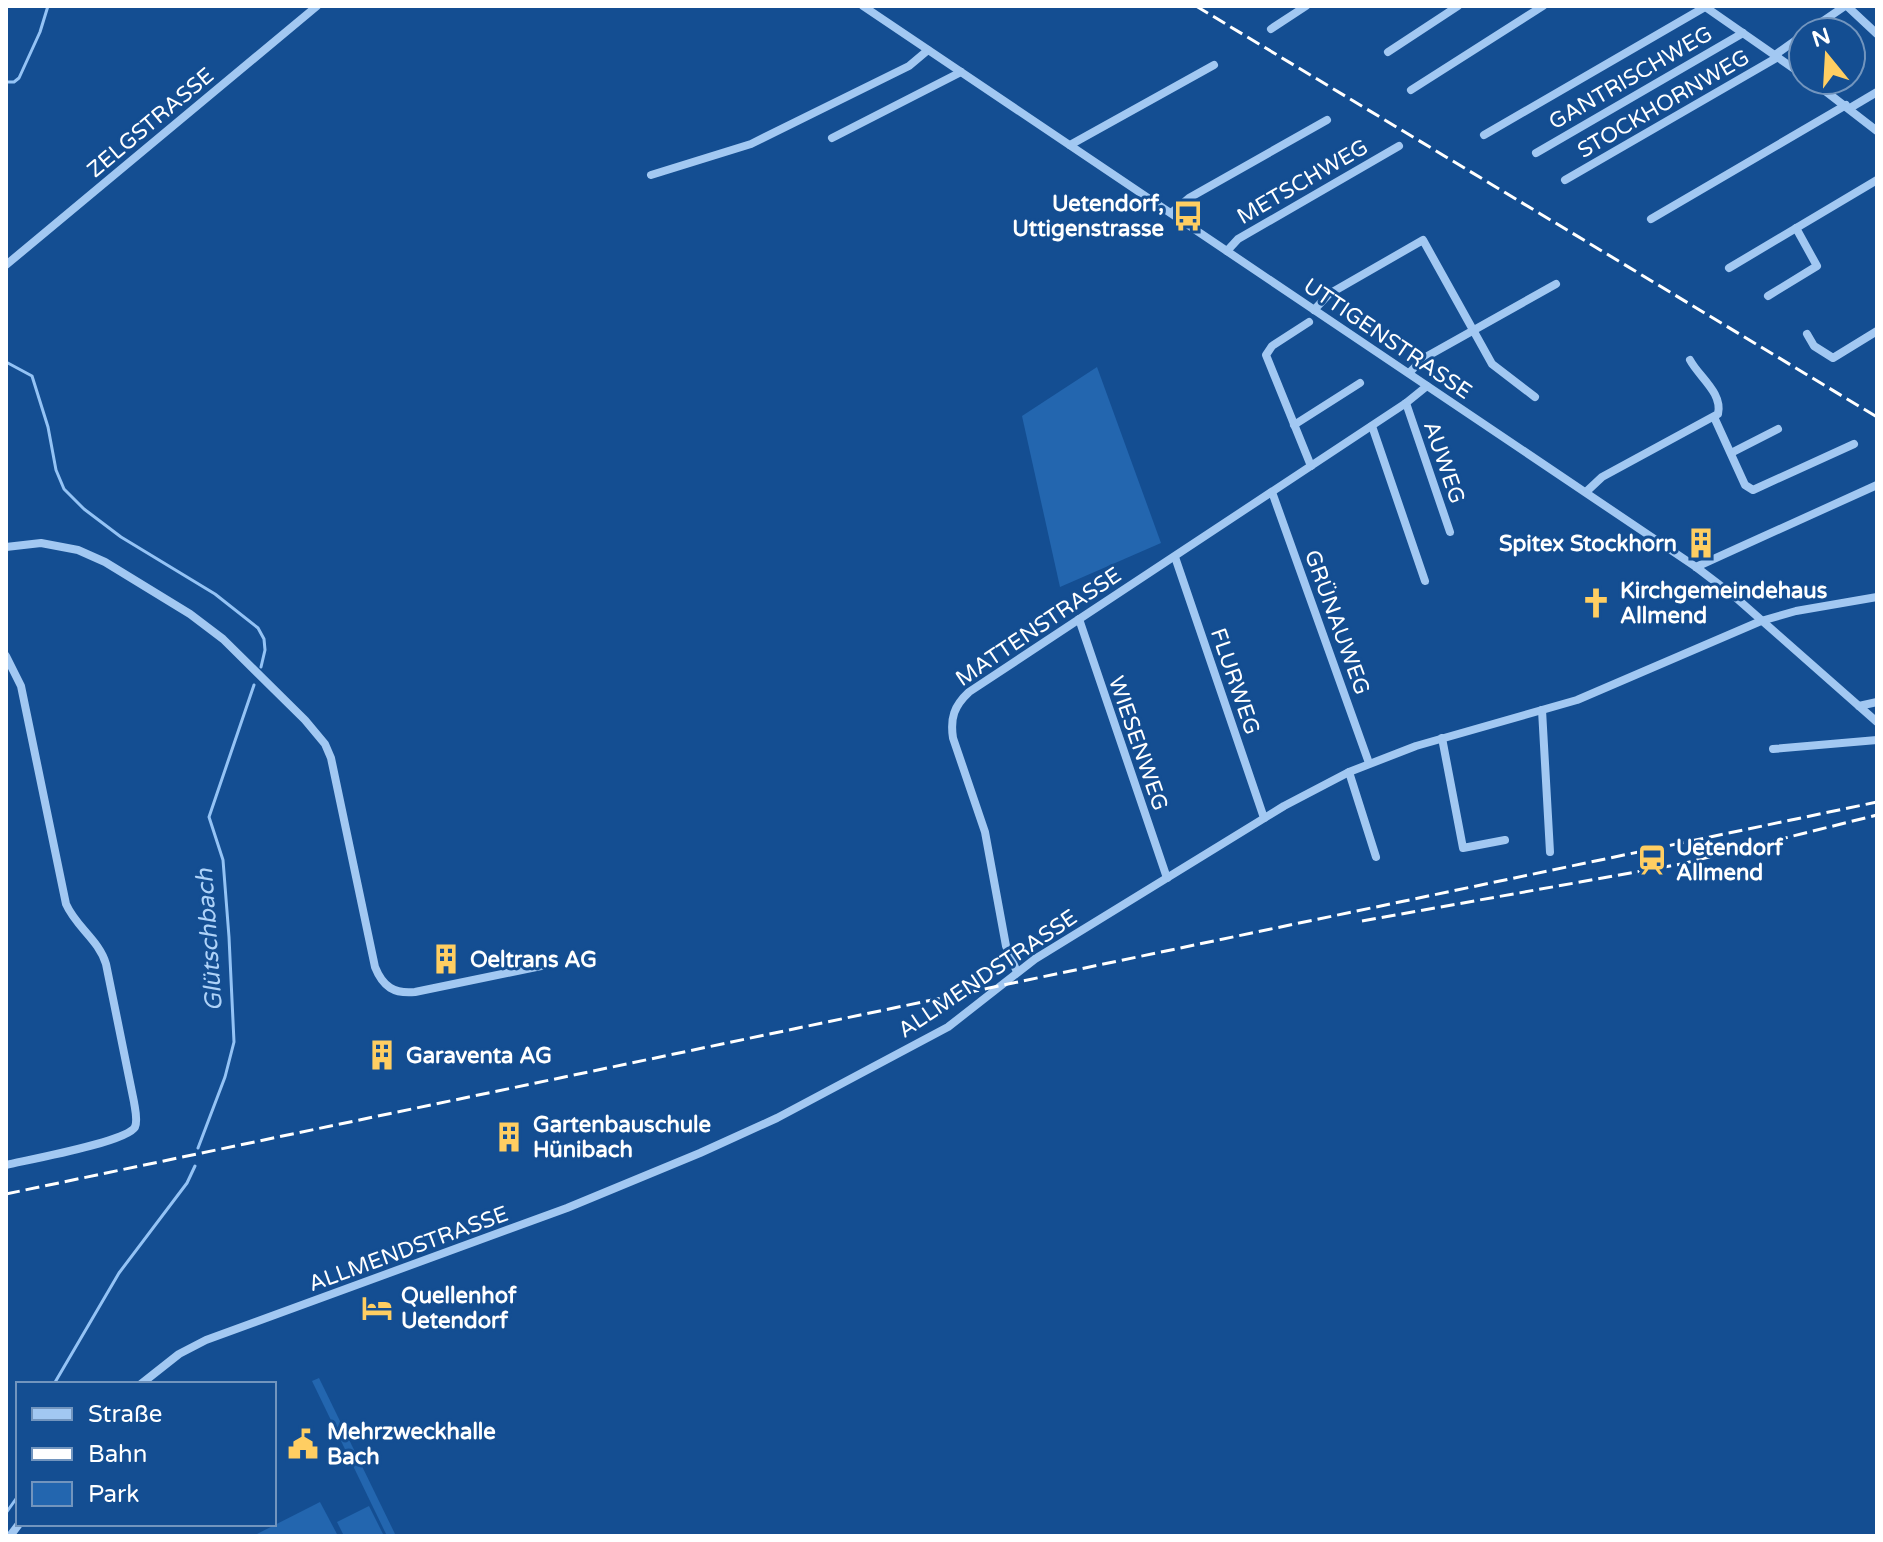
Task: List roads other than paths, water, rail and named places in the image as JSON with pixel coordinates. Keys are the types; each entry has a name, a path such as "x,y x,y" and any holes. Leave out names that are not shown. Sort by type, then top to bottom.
{"street":[{"name":"ZELGSTRASSE","path":"6,265 317,6"},
{"name":"UTTIGENSTRASSE","path":"863,6 1696,567 1877,722"},
{"path":"1271,29 1306,6"},
{"path":"1388,52 1458,6"},
{"path":"1411,90 1543,6"},
{"path":"1484,135 1705,6 1787,64"},
{"path":"1846,6 1877,34"},
{"name":"GANTRISCHWEG","path":"1536,153 1743,33"},
{"name":"STOCKHORNWEG","path":"1565,180 1787,47"},
{"path":"651,175 765,138 909,66 928,50"},
{"path":"1070,145 1214,65"},
{"path":"832,138 961,72"},
{"path":"1651,219 1877,92"},
{"path":"1834,96 1877,131"},
{"path":"1171,213 1189,198 1327,120"},
{"name":"METSCHWEG","path":"1227,251 1238,239 1399,146"},
{"path":"1729,268 1877,180"},
{"path":"1768,296 1817,266 1796,228"},
{"path":"1314,310 1329,294 1423,240 1496,369 1535,397"},
{"path":"1409,373 1424,358 1556,284"},
{"path":"1309,322 1272,346 1266,355 1311,466"},
{"path":"1807,334 1814,346 1833,358 1877,331"},
{"path":"1586,492 1602,477 1714,417 1720,409 1719,403 1709,382 1698,375 1690,360"},
{"path":"1294,425 1360,383"},
{"name":"MATTENSTRASSE","path":"1017,972 1006,946 985,832 953,738 951,724 959,701 1372,426 1427,386"},
{"name":"AUWEG","path":"1406,403 1450,532"},
{"path":"1714,417 1745,485 1753,490 1854,444"},
{"path":"1372,426 1425,581"},
{"path":"1731,453 1778,429"},
{"path":"1696,567 1877,485"},
{"name":"GRÜNAUWEG","path":"1272,492 1369,763"},
{"path":"6,547 41,543 59,545 105,562 207,626 317,732 333,767 375,967 380,981 390,989 402,993 415,992 546,965"},
{"name":"FLURWEG","path":"1175,557 1264,818"},
{"name":"ALLMENDSTRASSE","path":"144,1382 179,1354 206,1340 530,1222 739,1136 948,1027 1017,972 1264,818 1349,772 1442,738 1597,693 1761,621 1796,611 1877,597"},
{"name":"WIESENWEG","path":"1079,619 1167,878"},
{"path":"6,656 21,686 66,904 75,921 101,948 106,964 136,1122 130,1133 110,1141 6,1165"},
{"path":"1859,706 1877,702"},
{"path":"1542,710 1550,852"},
{"path":"1442,738 1463,848 1505,840"},
{"path":"1773,749 1877,740"},
{"path":"1349,772 1376,857"}],"waterway":[{"name":"Glütschbach","path":"6,82 19,78 48,6"},
{"name":"Glütschbach","path":"6,362 32,376 48,427 56,470 64,489 84,509 121,537 215,594 258,628 265,650 261,667"},
{"name":"Glütschbach","path":"198,1148 225,1077 234,1042 223,860 209,817 254,685"},
{"name":"Glütschbach","path":"55,1382 119,1273 187,1183 195,1166"},
{"name":"Glütschbach","path":"6,1513 16,1499"}],"railway":[{"path":"1196,6 1877,417"},
{"path":"6,1194 1877,802"},
{"path":"1362,921 1681,864 1877,815"}],"place":[{"name":"Uetendorf, Uttigenstrasse","path":"1188,216"},
{"name":"Spitex Stockhorn","path":"1701,543"},
{"name":"Kirchgemeindehaus Allmend","path":"1596,603"},
{"name":"Uetendorf Allmend","path":"1652,860"},
{"name":"Oeltrans AG","path":"446,959"},
{"name":"Garaventa AG","path":"382,1055"},
{"name":"Gartenbauschule Hünibach","path":"509,1137"},
{"name":"Quellenhof Uetendorf","path":"377,1308"},
{"name":"Mehrzweckhalle Bach","path":"303,1444"}]}
